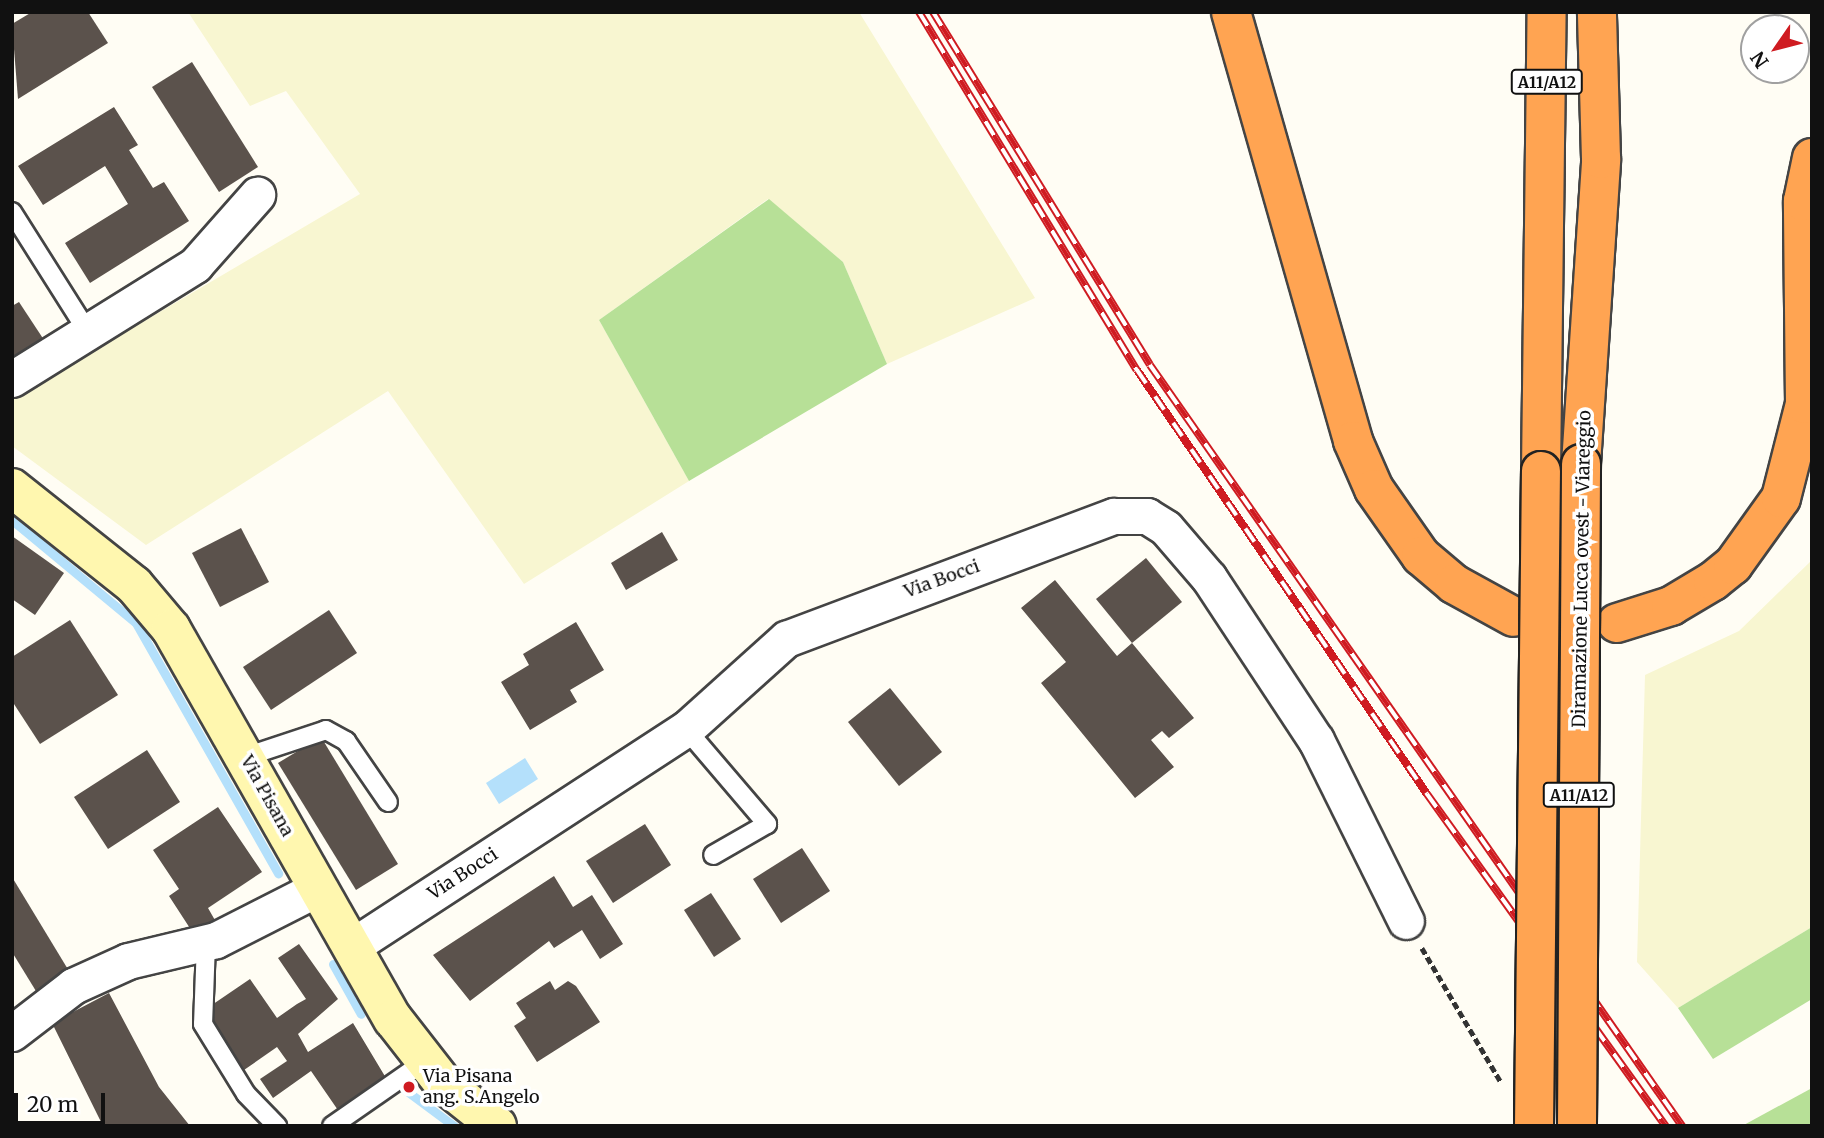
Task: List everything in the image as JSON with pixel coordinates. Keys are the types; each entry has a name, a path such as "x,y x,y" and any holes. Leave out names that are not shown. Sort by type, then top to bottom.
{"highway":[{"path":"1230,12 1353,442 1374,489 1421,556 1454,584 1514,617"},
{"path":"1533,12 1548,152"},
{"name":"A11/A12","path":"1534,1126 1541,471 1548,152 1547,12"},
{"name":"Diramazione Lucca ovest - Viareggio","path":"1577,1126 1581,464 1601,159 1597,12"},
{"path":"1617,623 1671,606 1713,581 1732,565 1781,498 1805,404 1803,201 1812,158"}],"main road":[{"name":"Via Pisana","path":"12,488 151,603 245,757 351,947 424,1062 497,1126"}],"street":[{"path":"12,379 89,334 195,265 257,195"},
{"name":"Via Bocci","path":"351,947 686,729 786,639 1114,516 1147,516 1166,528 1209,578 1316,740 1406,921"},
{"path":"12,1032 73,985 128,961 206,943 318,888"}],"lane":[{"path":"12,212 89,334"},
{"path":"686,729 767,824 713,855"},
{"path":"245,757 326,730 346,741 388,802"},
{"path":"206,943 203,1024 246,1094 277,1126"},
{"path":"332,1126 424,1062"}],"path":[{"path":"1406,921 1507,1087"}],"shaded area":[{"path":"188,12 859,12 1035,298 887,364 843,262 768,199 599,320 689,481 524,584 388,391 146,545 12,446 12,399 360,194 286,91 250,106"},
{"path":"1812,560 1812,927 1678,1008 1637,962 1645,675 1739,631"}],"green space":[{"path":"769,199 843,262 887,364 689,481 599,320"},
{"path":"1812,927 1812,999 1713,1059 1678,1008"},
{"path":"1812,1088 1812,1126 1742,1126"}],"water":[{"path":"525,758 538,779 499,804 486,783"}],"building":[{"path":"32,12 88,12 108,43 18,99 12,24"},
{"path":"192,62 258,167 219,192 152,87"},
{"path":"114,107 138,145 129,150 153,188 164,182 189,221 90,283 65,243 128,204 105,166 43,205 18,166"},
{"path":"19,302 46,343 12,365 12,306"},
{"path":"241,528 269,582 220,607 192,553"},
{"path":"662,532 678,560 626,590 611,563"},
{"path":"12,536 64,573 35,615 12,599"},
{"path":"1146,558 1182,602 1132,643 1096,599"},
{"path":"1055,580 1117,656 1132,643 1194,718 1169,738 1162,731 1151,740 1174,767 1135,798 1041,683 1066,662 1021,608"},
{"path":"329,610 357,653 271,710 243,667"},
{"path":"70,620 118,695 40,744 12,701 12,657"},
{"path":"576,622 604,670 570,690 577,702 530,730 501,682 529,665 523,654"},
{"path":"890,688 942,752 899,786 848,722"},
{"path":"321,737 398,864 356,890 278,763"},
{"path":"147,750 180,802 108,849 74,797"},
{"path":"218,807 262,872 208,908 216,922 195,936 169,896 179,889 153,850"},
{"path":"645,824 671,865 613,903 586,861"},
{"path":"802,848 830,891 781,923 753,879"},
{"path":"554,876 573,907 592,895 623,944 600,959 582,930 554,948 549,941 470,1001 433,955"},
{"path":"12,877 72,976 39,996 12,952"},
{"path":"711,893 741,939 714,957 684,910"},
{"path":"299,944 338,999 298,1034 308,1052 353,1023 389,1083 342,1116 311,1071 273,1098 260,1079 287,1061 277,1047 244,1070 203,1011 250,979 277,1018 306,999 278,958"},
{"path":"550,981 555,990 568,981 576,986 600,1022 537,1062 514,1026 526,1018 516,1003"},
{"path":"109,993 159,1087 190,1126 103,1126 52,1023"}],"waterway":[{"path":"12,520 136,623 278,873"},
{"path":"333,964 361,1014"},
{"path":"404,1089 454,1126"}],"railway":[{"path":"919,12 1137,370 1427,794 1666,1126"},
{"path":"933,12 1150,365 1682,1126"}],"place":[{"name":"Via Pisana ang. S.Angelo","path":"409,1087"}]}
